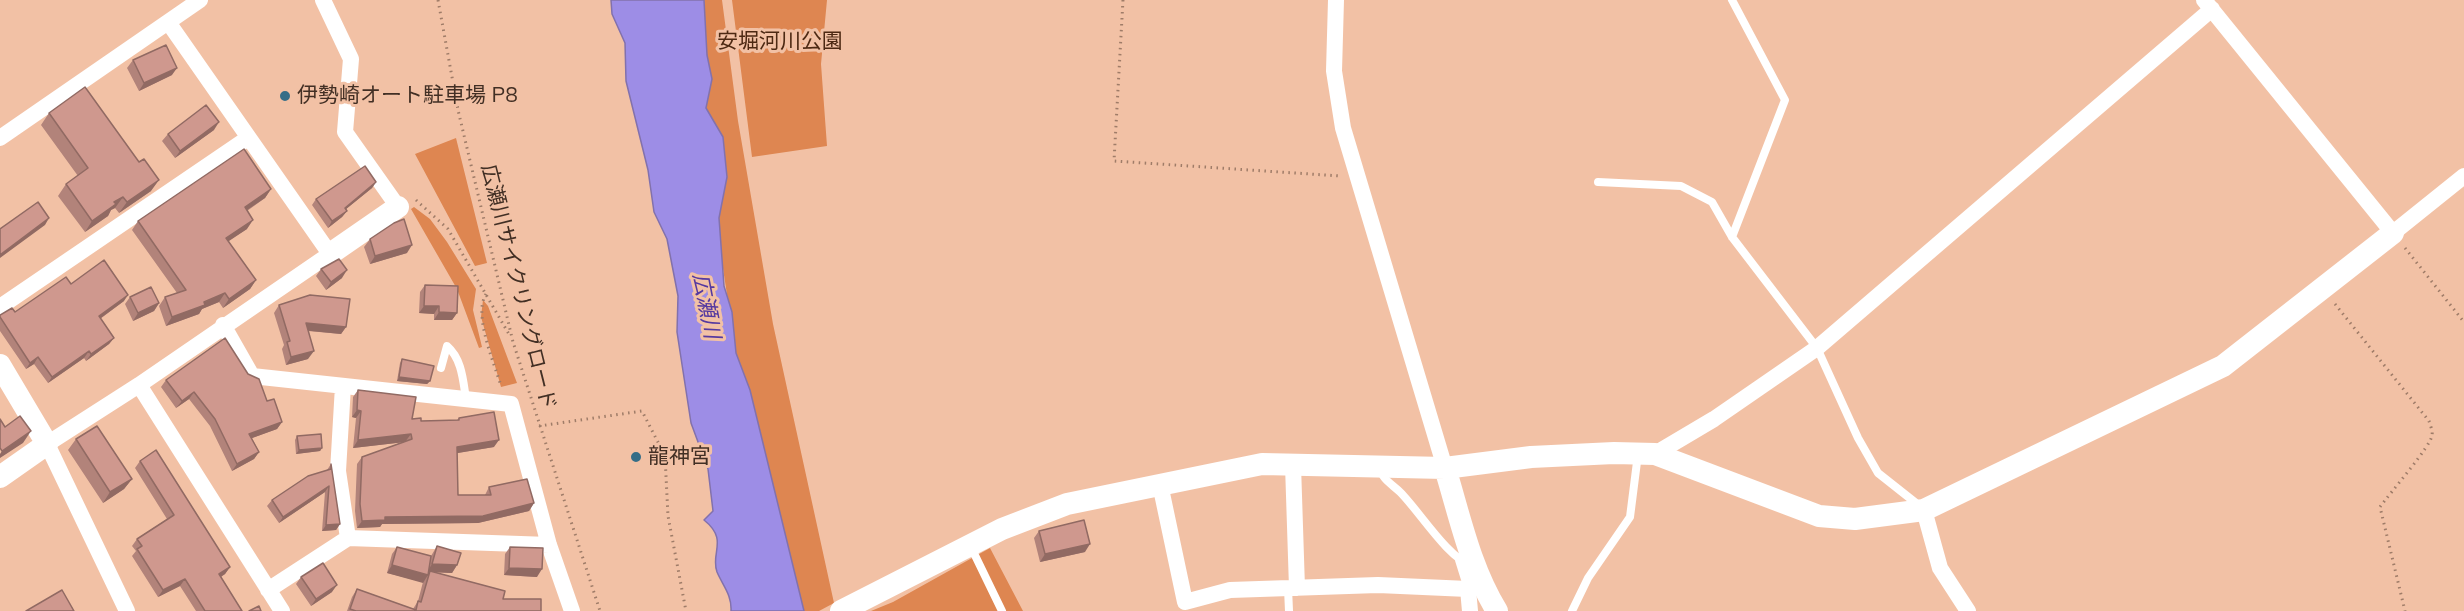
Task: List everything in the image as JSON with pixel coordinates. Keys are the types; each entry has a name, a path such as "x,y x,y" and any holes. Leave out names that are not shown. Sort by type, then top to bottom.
{"street":[{"path":"0,138 200,0"},
{"path":"0,477 139,385 223,325 398,207 345,132 351,59 323,0"},
{"path":"1336,0 1334,70 1337,99 1355,173 1445,468 1471,575 1470,611"},
{"path":"1646,454 1714,419 1817,348 2208,5 2393,233"},
{"path":"168,22 330,254"},
{"path":"0,308 248,138"},
{"path":"841,611 1002,529 1067,504 1262,464 1445,468 1531,457 1646,454 1819,516 1855,519 1924,510 2223,366 2464,176"},
{"path":"223,325 252,376 511,404 549,545 572,611"},
{"path":"0,365 47,444 127,611"},
{"path":"139,385 282,611"},
{"path":"343,386 338,471 348,538"},
{"path":"1293,465 1293,588"},
{"path":"1160,484 1185,602 1230,590 1378,585 1471,575"},
{"path":"1924,510 1940,568 1968,611"},
{"path":"268,590 348,538 549,545"},
{"path":"1471,575 1497,611"}],"lane":[{"path":"1732,0 1785,100 1732,237"},
{"path":"1598,182 1681,186 1712,202 1732,237 1817,348 1858,438 1878,473 1924,510"},
{"path":"441,369 447,346 454,353 462,373 466,399"},
{"path":"1572,611 1588,578 1630,517 1646,454"},
{"path":"1381,466 1382,477 1421,513 1471,575"},
{"path":"970,545 1002,611"},
{"path":"1289,611 1293,588"}],"path":[{"name":"広瀬川サイクリングロード","path":"438,0 458,110 513,342 600,611"},
{"path":"1123,0 1114,161 1344,176 1355,173"},
{"path":"398,207 417,199 448,229 513,342"},
{"path":"2393,233 2464,322"},
{"path":"486,294 481,303 481,317 506,404"},
{"path":"2332,300 2429,421 2433,435 2426,450 2400,478 2380,507 2405,611"},
{"path":"539,426 642,411 665,456 668,516 686,611"}],"green space":[{"path":"704,0 722,0 738,121 773,324 834,603 819,611 804,611 750,390 736,353 720,249 719,218 727,177 723,138 706,108 712,79 707,55"},
{"name":"安堀河川公園","path":"732,0 827,0 821,64 827,146 752,157"},
{"path":"456,138 487,263 475,266 415,154"},
{"path":"414,207 430,219 476,289 473,310 482,347 479,348 457,289 411,209"},
{"path":"483,300 488,306 517,383 501,387 481,317"},
{"path":"990,548 1023,611 871,611 893,602"}],"water":[{"name":"広瀬川","path":"611,0 704,0 707,55 712,79 706,108 723,137 727,177 719,218 724,286 732,312 736,353 750,390 804,611 731,611 729,595 717,572 715,565 716,534 704,520 713,511 708,469 691,423 677,332 678,296 667,239 654,212 648,170 626,81 625,43 612,14"}],"building":[{"path":"166,45 177,68 144,83 133,60"},
{"path":"85,87 139,162 144,159 159,180 127,202 123,197 114,202 116,204 92,221 66,184 88,168 49,113"},
{"path":"206,105 219,122 180,151 168,134"},
{"path":"244,149 271,189 245,207 253,220 226,238 256,280 229,299 225,293 204,302 205,305 172,317 165,297 186,290 138,221"},
{"path":"365,166 376,182 345,208 347,211 332,221 316,199"},
{"path":"38,202 49,218 0,255 0,229"},
{"path":"404,219 412,245 375,256 370,239"},
{"path":"339,259 347,270 331,282 321,269"},
{"path":"104,260 128,295 99,316 114,338 91,354 89,351 52,377 38,357 30,363 0,315 12,308 15,312 66,277 71,284"},
{"path":"425,285 458,286 457,313 439,312 439,306 424,306"},
{"path":"151,287 159,303 138,313 130,297"},
{"path":"310,295 350,299 346,327 306,323 314,351 291,357 287,342 290,341 279,305"},
{"path":"225,338 248,374 259,379 267,401 274,399 282,422 249,434 259,452 237,464 215,419 194,392 182,401 166,380"},
{"path":"402,359 434,366 430,381 399,377"},
{"path":"358,390 416,397 412,419 421,418 421,421 459,420 459,418 494,412 499,440 457,447 458,495 491,495 489,487 527,479 534,503 483,516 385,517 385,520 362,521 360,504 362,457 412,439 411,434 358,440 361,411 357,410"},
{"path":"20,416 31,431 2,451 0,448 0,419 5,427"},
{"path":"97,426 132,479 110,492 76,439"},
{"path":"321,434 322,448 299,450 297,436"},
{"path":"156,450 230,567 219,574 242,611 205,611 185,579 163,590 137,549 142,546 137,539 174,515 140,461"},
{"path":"331,464 340,524 326,525 329,486 283,517 272,500 308,476 331,469"},
{"path":"1084,520 1090,544 1045,554 1039,531"},
{"path":"437,546 461,553 457,565 432,564"},
{"path":"397,547 431,556 428,575 392,565"},
{"path":"510,547 543,548 542,569 509,568"},
{"path":"323,563 337,585 316,599 301,577"},
{"path":"430,571 505,591 503,599 541,599 541,611 356,611 350,609 357,589 416,610 418,601 421,602"},
{"path":"62,590 74,611 26,611"},
{"path":"259,606 261,611 249,611"}],"place":[{"name":"伊勢崎オート駐車場 P8","path":"285,96"},
{"name":"龍神宮","path":"636,457"}]}
